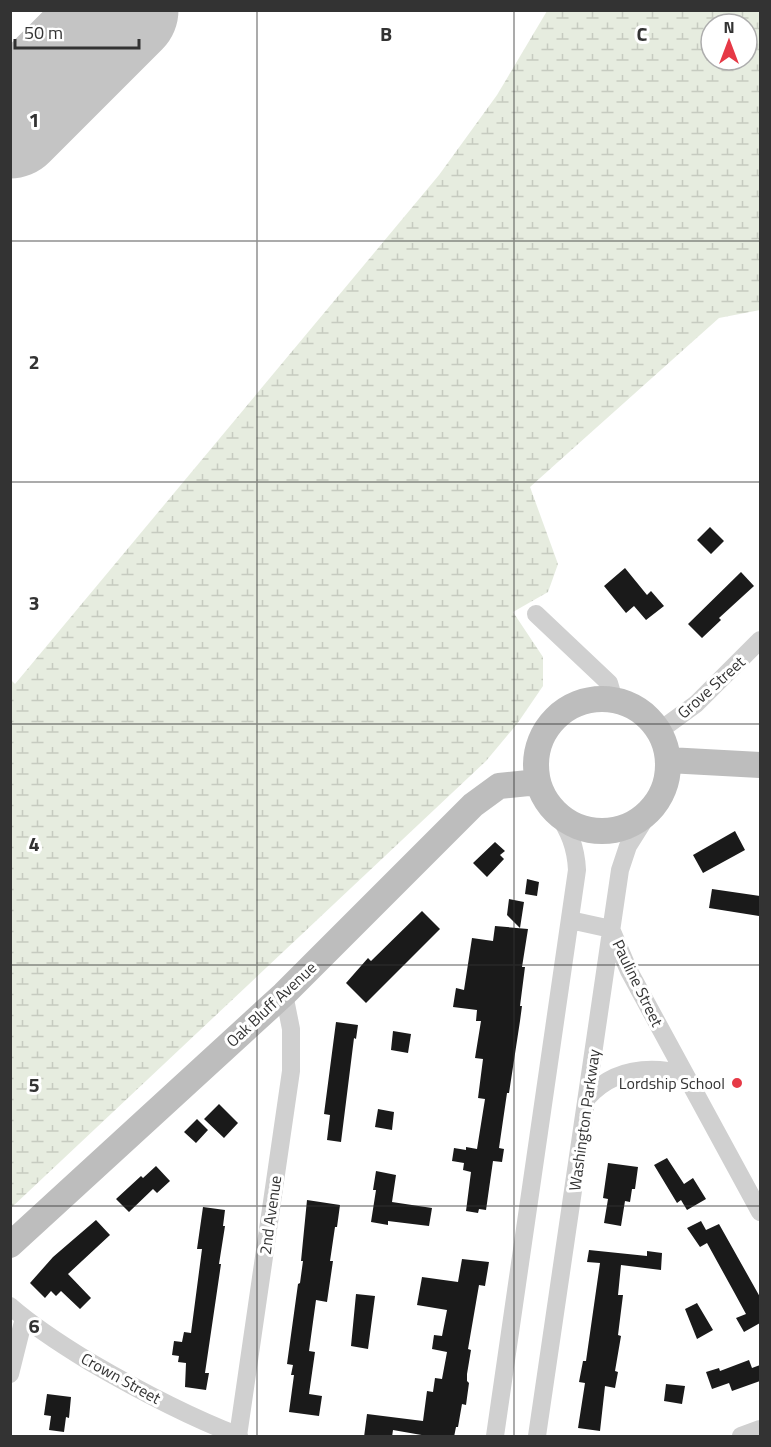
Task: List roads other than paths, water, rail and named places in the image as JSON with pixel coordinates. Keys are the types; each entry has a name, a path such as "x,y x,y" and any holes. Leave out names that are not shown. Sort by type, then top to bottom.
{"main road":[{"path":"595,699 614,700 632,706 647,716 659,731 668,760 667,778 661,796 650,811 629,826 604,831 579,827 557,813 545,799 538,782 536,764 539,745 548,728 560,714 576,704 595,699"},
{"path":"668,760 760,765"},
{"name":"Oak Bluff Avenue","path":"10,1245 284,994 473,805 499,786 538,782"}],"street":[{"path":"536,614 609,682 614,700"},
{"name":"Grove Street","path":"659,731 696,704 760,640"},
{"name":"Washington Parkway","path":"537,1437 620,870 628,846 650,811"},
{"path":"495,1437 577,870 576,853 569,830 557,813"},
{"name":"Pauline Street","path":"570,920 611,929 629,971 760,1212"},
{"name":"2nd Avenue","path":"238,1436 291,1071 291,1029 284,994"},
{"path":"587,1098 598,1086 610,1078 626,1073 666,1069 685,1074"},
{"path":"10,1374 17,1312"},
{"name":"Crown Street","path":"17,1312 124,1382 178,1410 238,1436"},
{"path":"741,1437 760,1429"}],"place":[{"name":"Lordship School","path":"737,1083"}]}
